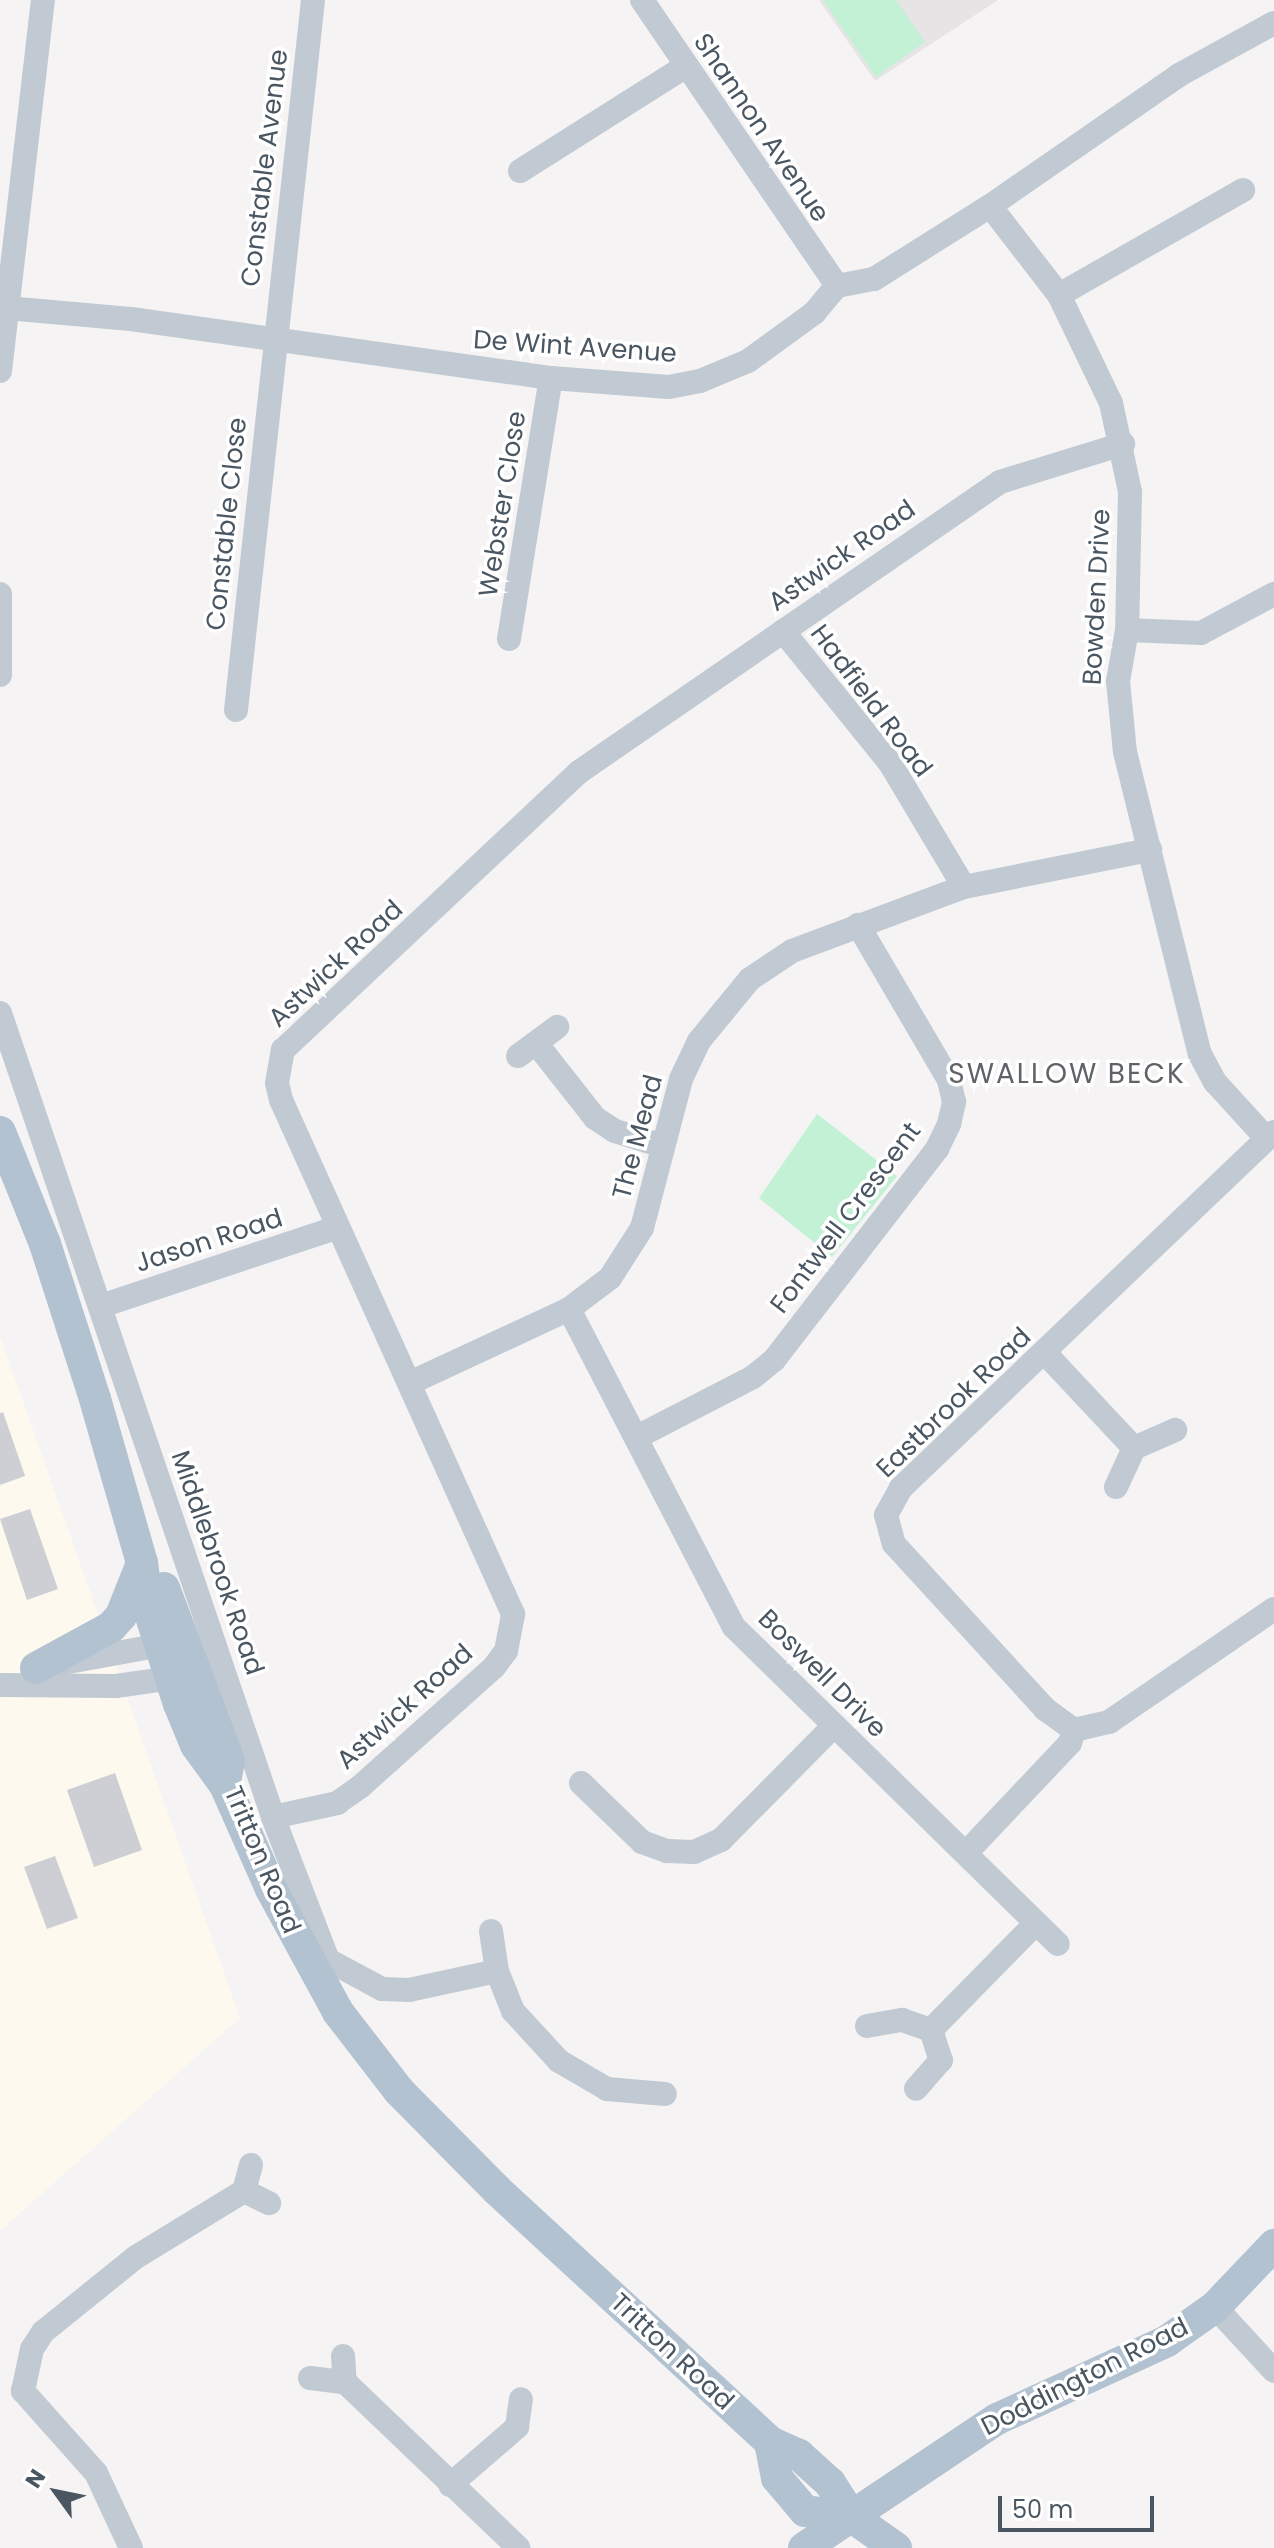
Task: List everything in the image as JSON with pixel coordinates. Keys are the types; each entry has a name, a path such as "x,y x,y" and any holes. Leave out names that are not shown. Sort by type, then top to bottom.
{"main road":[{"path":"0,1132 45,1244 142,1563 116,1621 36,1668"},
{"name":"Tritton Road","path":"142,1563 148,1607 172,1644 184,1676 196,1745 225,1785 306,1959 370,2058 497,2190 770,2442 799,2455 830,2483 852,2517 896,2548"},
{"name":"Doddington Road","path":"804,2548 997,2419 1155,2347 1215,2307 1274,2245"}],"street":[{"path":"0,371 43,0"},
{"name":"Constable Avenue","path":"273,343 313,0"},
{"name":"Shannon Avenue","path":"642,0 837,286"},
{"path":"837,286 874,279 990,206 1179,75 1274,23"},
{"path":"520,171 686,66"},
{"path":"1059,295 1243,190"},
{"name":"Bowden Drive","path":"990,206 1059,295 1094,361 1123,444 1130,492 1127,630 1118,681 1125,752 1200,1054 1215,1082 1271,1135"},
{"name":"De Wint Avenue","path":"7,308 131,319 273,343 551,378 669,387 700,381 748,361 814,313 837,286"},
{"name":"Constable Close","path":"236,710 273,343"},
{"name":"Webster Close","path":"509,639 551,378"},
{"name":"Astwick Road","path":"273,1817 337,1803 361,1786 494,1667 512,1633 508,1599 412,1382 335,1228 281,1100 277,1083 283,1050 579,772 1000,482 1123,444"},
{"path":"0,594 0,675"},
{"path":"1127,630 1201,633 1274,594"},
{"name":"Hadfield Road","path":"783,631 890,763 964,887"},
{"name":"The Mead","path":"412,1382 569,1309 610,1278 631,1252 653,1197 681,1079 699,1041 741,989 792,951 964,887 1150,850"},
{"name":"Fontwell Crescent","path":"637,1437 753,1377 774,1360 937,1149 949,1124 954,1102 949,1080 858,925"},
{"name":"Middlebrook Road","path":"0,1013 273,1817 328,1960 382,1989 409,1990 497,1971"},
{"path":"557,1027 527,1049 595,1118 615,1131 663,1146"},
{"name":"Eastbrook Road","path":"1074,1730 1045,1709 886,1529 886,1515 901,1488 1271,1135"},
{"name":"Jason Road","path":"101,1306 335,1228"},
{"name":"Boswell Drive","path":"569,1309 734,1627 1058,1944"},
{"path":"1045,1353 1134,1448"},
{"path":"1116,1487 1134,1448 1175,1430"},
{"path":"966,1853 1070,1743 1074,1730 1109,1722 1274,1609"},
{"path":"0,1679 36,1668 172,1644"},
{"path":"0,1685 82,1687 184,1676"},
{"path":"581,1783 642,1842 667,1851 694,1852 721,1840 834,1726"},
{"path":"931,2030 1036,1923"},
{"path":"491,1931 497,1971 524,2025 588,2082 665,2094"},
{"path":"867,2026 902,2020 931,2030"},
{"path":"916,2089 941,2060 931,2030"},
{"path":"131,2548 96,2473 11,2394 43,2332 136,2257 244,2191 251,2165"},
{"path":"244,2191 269,2203"},
{"path":"1215,2307 1274,2371"},
{"path":"343,2356 345,2382"},
{"path":"310,2378 345,2382 519,2548"},
{"path":"450,2485 529,2424 521,2399"}],"shaded area":[{"path":"819,0 998,0 875,81"},
{"path":"0,1336 240,2018 0,2231"}],"green space":[{"path":"823,0 896,0 925,42 876,77"},
{"path":"817,1114 897,1176 832,1257 759,1198"}],"building":[{"path":"3,1412 25,1476 0,1485 0,1413"},
{"path":"30,1509 58,1589 27,1600 0,1519"},
{"path":"115,1773 142,1850 94,1867 67,1790"},
{"path":"55,1856 78,1918 47,1929 24,1867"}],"district":[{"name":"SWALLOW BECK","path":"1067,1074"}]}
